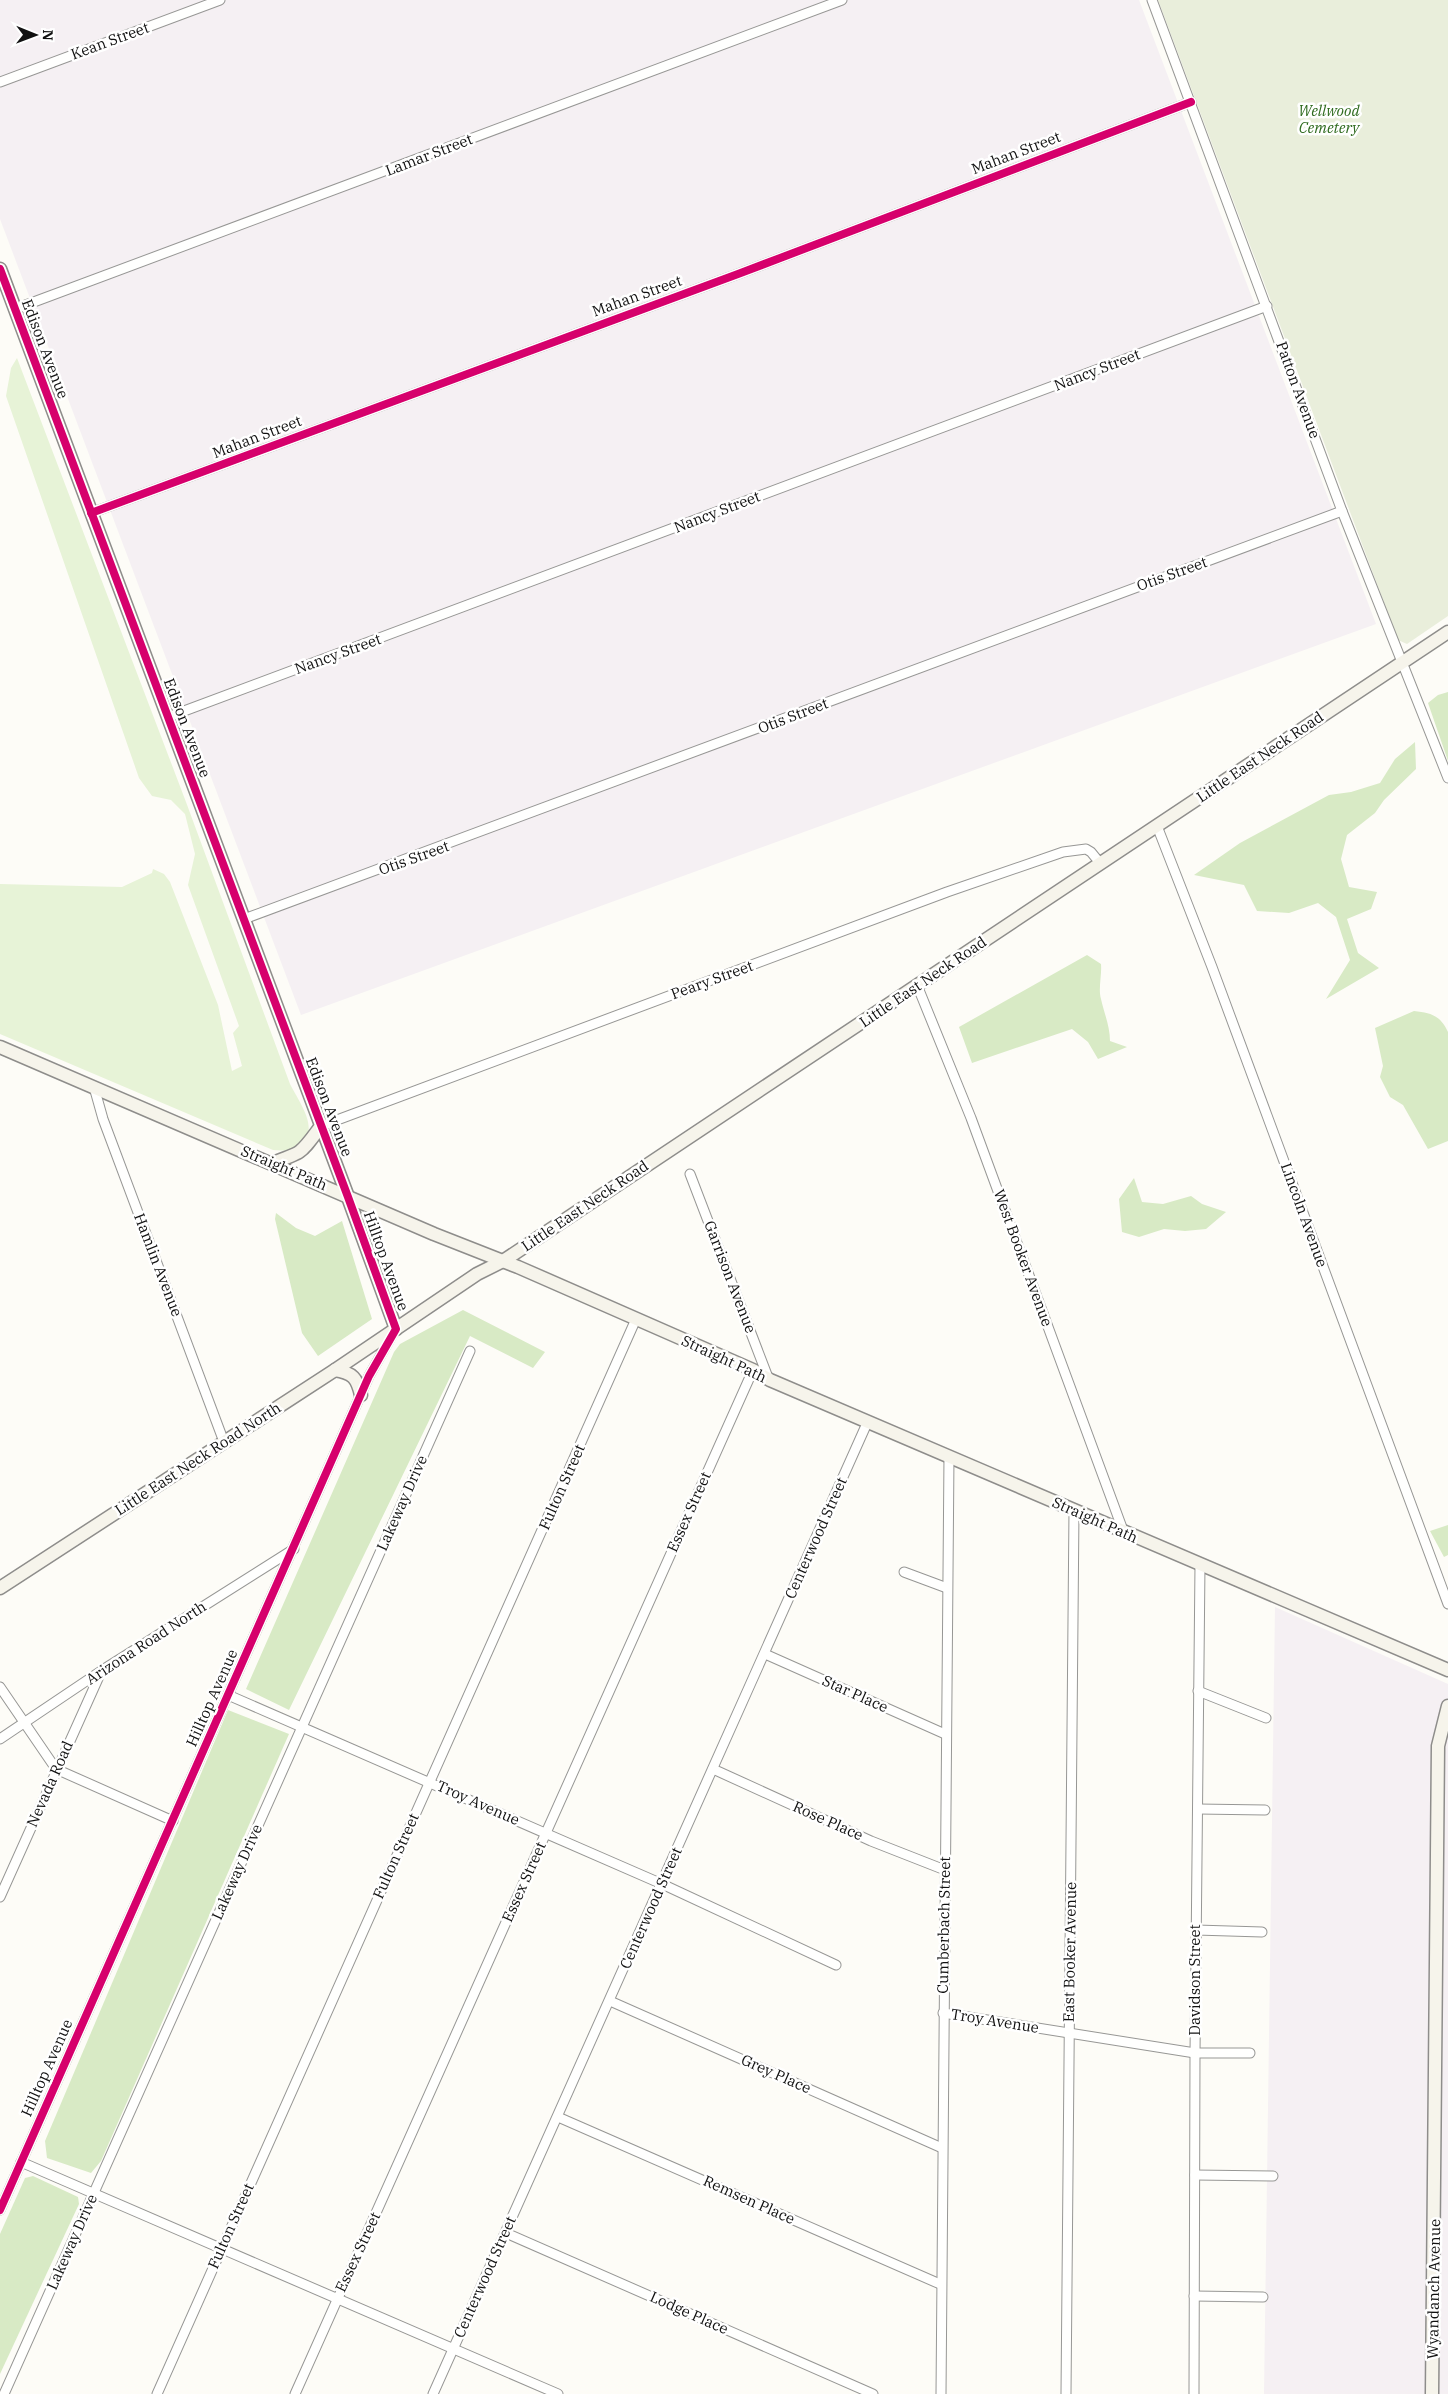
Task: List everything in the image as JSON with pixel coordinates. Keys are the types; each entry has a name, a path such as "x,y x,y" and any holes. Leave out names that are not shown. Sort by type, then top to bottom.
{"main road":[{"name":"Edison Avenue","path":"0,269 348,1196"},
{"name":"Little East Neck Road","path":"396,1330 477,1274 503,1261 1448,632"},
{"name":"Straight Path","path":"0,1047 503,1261 752,1370 770,1380 1448,1670"},
{"path":"272,1163 301,1152 311,1143 321,1126"},
{"name":"Hilltop Avenue","path":"348,1196 396,1330"},
{"name":"Little East Neck Road North","path":"0,1588 396,1330"},
{"path":"335,1370 348,1372 358,1382 360,1395"},
{"name":"Wyandanch Avenue","path":"1432,2394 1438,1746 1448,1706"}],"street":[{"name":"Kean Street","path":"0,82 220,0"},
{"name":"Lamar Street","path":"15,309 842,0"},
{"name":"Patton Avenue","path":"1152,0 1342,512 1448,778"},
{"name":"Mahan Street","path":"92,513 730,277 1191,102"},
{"name":"Nancy Street","path":"168,717 1267,306"},
{"name":"Otis Street","path":"244,920 1342,512"},
{"name":"Lincoln Avenue","path":"1157,826 1212,967 1448,1604"},
{"name":"Peary Street","path":"321,1126 938,896 1063,852 1086,849 1100,863"},
{"name":"West Booker Avenue","path":"917,985 971,1118 1124,1533"},
{"name":"Hamlin Avenue","path":"94,1087 106,1128 224,1442"},
{"name":"Garrison Avenue","path":"690,1174 770,1380"},
{"name":"Fulton Street","path":"157,2394 636,1319"},
{"name":"Hilltop Avenue","path":"0,2210 294,1549 360,1395 396,1330"},
{"name":"Lakeway Drive","path":"4,2394 470,1351"},
{"name":"Essex Street","path":"294,2394 752,1370"},
{"name":"Centerwood Street","path":"433,2394 868,1421"},
{"name":"Cumberbach Street","path":"941,2394 940,2284 949,1456"},
{"name":"East Booker Avenue","path":"1066,2394 1074,1509"},
{"name":"Arizona Road North","path":"0,1739 101,1671 294,1549"},
{"name":"Davidson Street","path":"1194,2394 1200,1565"},
{"path":"904,1572 947,1588"},
{"name":"Star Place","path":"765,1654 945,1734"},
{"name":"Nevada Road","path":"1,1894 101,1671"},
{"path":"0,1687 56,1768 172,1821"},
{"path":"1198,1691 1266,1718"},
{"name":"Troy Avenue","path":"228,1695 430,1781 545,1834 662,1884 836,1965"},
{"name":"Rose Place","path":"713,1769 871,1841 945,1870"},
{"path":"1198,1809 1265,1810"},
{"path":"1196,1930 1262,1932"},
{"name":"Grey Place","path":"610,2001 942,2148"},
{"name":"Troy Avenue","path":"943,2013 1195,2053 1250,2053"},
{"name":"Remsen Place","path":"558,2117 940,2284"},
{"path":"21,2162 558,2394"},
{"path":"1195,2175 1273,2176"},
{"name":"Lodge Place","path":"506,2233 872,2394"},
{"path":"1194,2296 1263,2297"}],"shaded area":[{"path":"0,0 1139,0 1376,624 301,1015 0,219"},
{"path":"1275,1607 1448,1684 1448,2394 1264,2394"}],"green space":[{"name":"Wellwood Cemetery","path":"1158,0 1448,0 1448,616 1407,644 1398,640"},
{"path":"17,358 186,802 290,1084 306,1115 308,1132 306,1139 302,1144 290,1150 273,1150 0,1034 0,884 122,887 152,873 153,869 164,874 170,882 218,1005 232,1071 242,1066 233,1033 239,1026 188,885 195,854 185,814 171,800 152,796 139,778 6,396 11,368"},
{"path":"1448,692 1448,761 1428,703 1438,695"},
{"path":"1415,742 1416,769 1384,800 1375,813 1347,835 1341,859 1349,887 1377,892 1371,909 1347,919 1358,953 1379,968 1326,999 1350,960 1336,917 1318,903 1289,913 1257,911 1244,885 1194,875 1240,843 1329,795 1351,792 1380,783 1395,759"},
{"path":"1087,955 1101,964 1100,995 1110,1041 1127,1047 1098,1059 1088,1042 1072,1029 972,1063 959,1027"},
{"path":"1414,1011 1438,1018 1448,1032 1448,1141 1428,1149 1403,1105 1390,1097 1380,1077 1383,1066 1375,1028"},
{"path":"1134,1178 1142,1202 1163,1204 1191,1196 1202,1204 1226,1212 1206,1229 1185,1231 1164,1229 1139,1237 1122,1232 1119,1199"},
{"path":"276,1213 296,1228 315,1236 342,1221 372,1319 318,1356 302,1333 275,1219"},
{"path":"463,1310 545,1352 533,1368 470,1336 289,1710 246,1689 394,1352 400,1344"},
{"path":"1448,1525 1448,1555 1444,1557 1430,1531"},
{"path":"228,1710 289,1734 101,2161 91,2173 47,2158 45,2141"},
{"path":"33,2176 78,2197 79,2204 0,2374 0,2234 25,2178"}],"cycle path":[{"path":"91,513 738,274 1191,102"},
{"path":"0,269 396,1329 369,1376 0,2210"}]}
